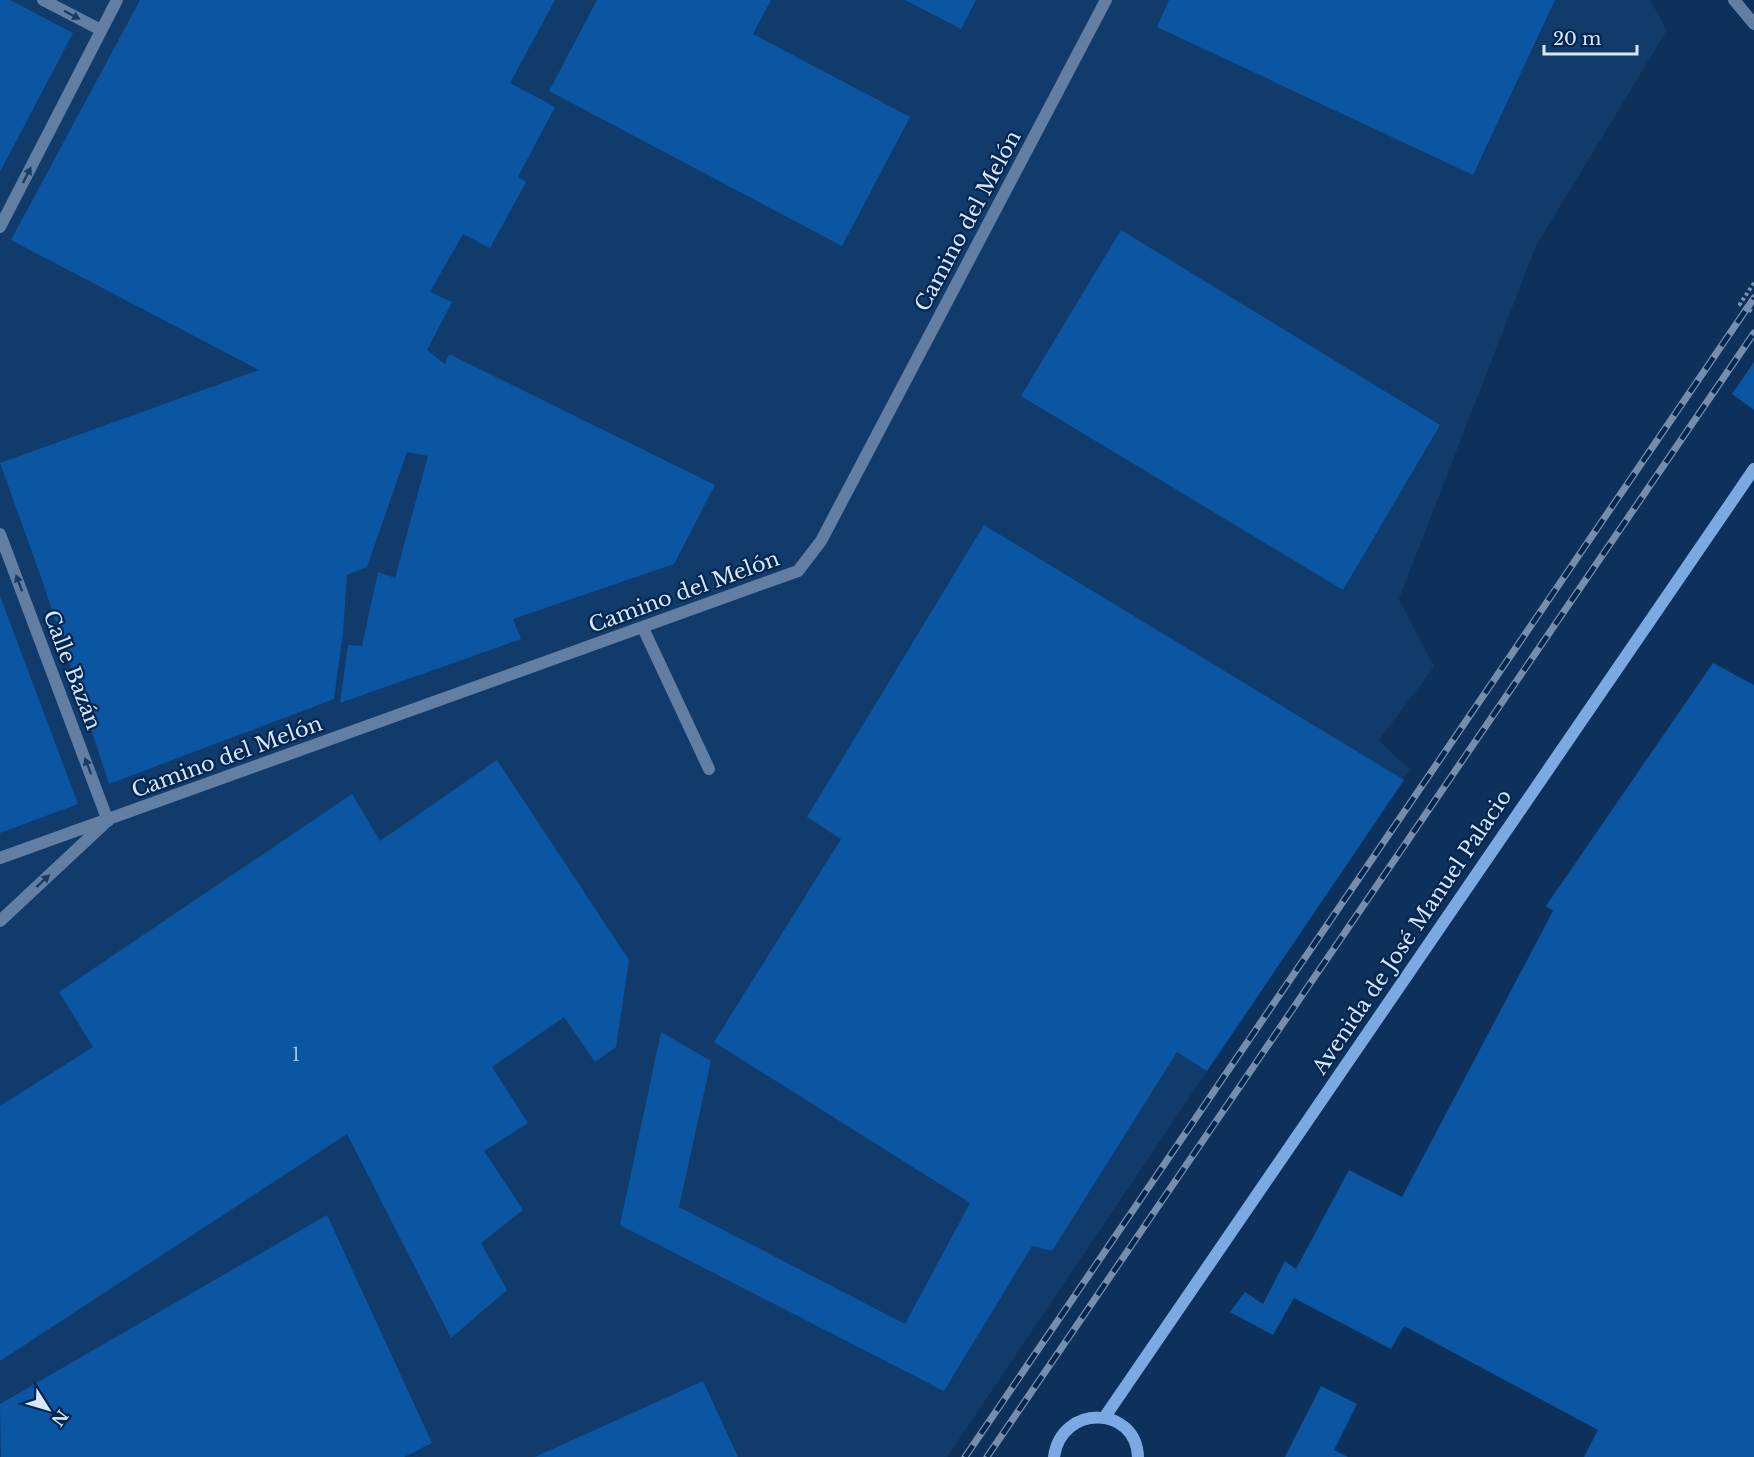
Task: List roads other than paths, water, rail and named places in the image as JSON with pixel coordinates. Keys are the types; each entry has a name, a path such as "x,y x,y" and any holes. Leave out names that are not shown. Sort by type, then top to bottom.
{"street":[{"path":"43,0 101,30"},
{"path":"0,227 117,0"},
{"name":"Camino del Melón","path":"0,858 798,571 821,541 1106,0"},
{"path":"1734,0 1754,24"},
{"name":"Avenida de José Manuel Palacio","path":"1104,1418 1754,469"},
{"name":"Calle Bazán","path":"0,534 108,821"},
{"path":"643,628 709,769"},
{"name":"Camino del Melón","path":"0,921 108,821"},
{"path":"1054,1457 1058,1440 1073,1423 1093,1417 1104,1418 1123,1427 1131,1435 1138,1457"}],"railway":[{"path":"965,1457 1754,298"},
{"path":"987,1457 1754,333"}]}
